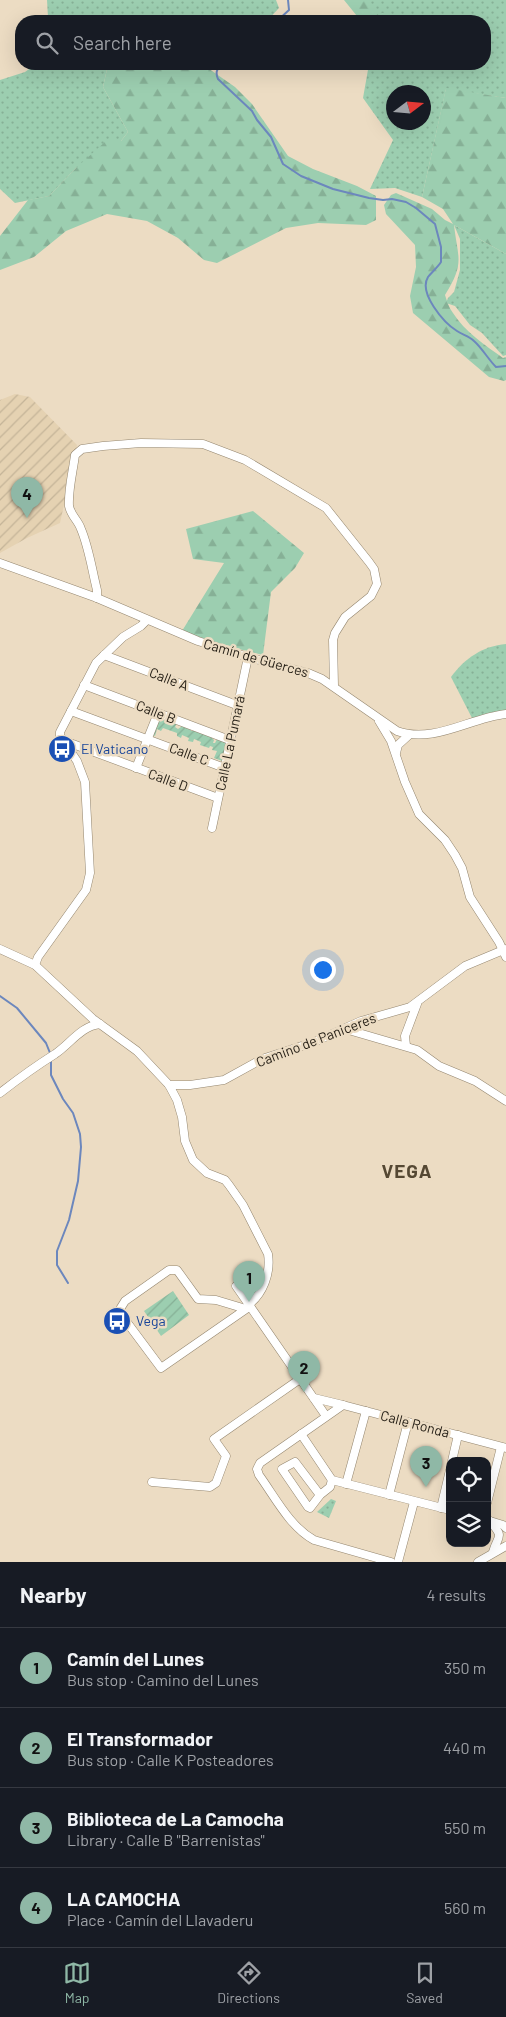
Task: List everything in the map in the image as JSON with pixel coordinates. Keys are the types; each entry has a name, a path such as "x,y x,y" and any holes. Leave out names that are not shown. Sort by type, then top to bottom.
{"street":[{"path":"97,598 97,590 84,538 79,524 74,520 69,504 74,455 82,449 103,446 204,444 245,460 319,502 331,513 374,568 378,584 374,591 345,618 335,633 333,640 334,686"},
{"name":"Camín de Güerces","path":"0,563 97,598 198,642 308,673 334,686 397,731 409,735 430,735 506,714"},
{"path":"35,965 38,957 86,890 90,873 85,782 77,761 62,740 60,732 96,663 123,637 147,620"},
{"name":"Calle A","path":"104,654 234,704"},
{"name":"Calle La Pumará","path":"212,828 248,657"},
{"name":"Calle B","path":"84,685 227,738"},
{"name":"Calle C","path":"71,711 222,766"},
{"path":"136,768 158,712"},
{"path":"378,719 396,752 405,782 419,814 444,840 455,855 462,868 470,897 505,952"},
{"path":"396,752 398,745 409,735"},
{"name":"Calle D","path":"62,740 218,798"},
{"path":"0,949 35,965 100,1024 129,1044 169,1085 177,1100 182,1117 185,1141 193,1160 207,1173 224,1180 229,1185 243,1205 268,1254 269,1262 265,1281 260,1292 248,1307 161,1368 123,1317 120,1309 124,1301 169,1270 177,1270 198,1299 216,1300 248,1307"},
{"name":"Camino de Paniceres","path":"169,1085 190,1085 224,1080 262,1059 314,1042 361,1021 417,1004 465,966 505,952"},
{"path":"406,1046 406,1036 417,1004"},
{"path":"0,1093 55,1054 84,1029 100,1024"},
{"path":"345,1029 406,1046 424,1054 439,1066 475,1082 506,1101"},
{"path":"236,1286 248,1307 326,1416"},
{"path":"152,1482 210,1487 216,1483 226,1456 214,1439 300,1378"},
{"name":"Calle Ronda","path":"314,1398 504,1448"},
{"path":"343,1405 260,1463 257,1469 259,1475 306,1536 314,1540 392,1562"},
{"path":"346,1484 366,1411"},
{"path":"389,1494 408,1422"},
{"path":"301,1434 331,1484"},
{"path":"453,1457 458,1435"},
{"path":"487,1502 504,1448"},
{"path":"320,1495 295,1462 282,1469 310,1508 331,1484 346,1484 446,1509"},
{"path":"441,1508 446,1487"},
{"path":"398,1562 414,1502"},
{"path":"484,1560 493,1552 504,1537 491,1523"}],"shaded area":[{"path":"15,394 30,397 77,445 60,523 0,553 0,400"}],"green space":[{"path":"47,0 276,0 279,8 273,15 48,15"},
{"path":"344,0 367,0 380,13 387,13 389,15 356,15"},
{"path":"346,0 506,0 506,98 446,89 422,197 395,188 370,189 393,140 363,98 368,70 491,70 491,15 360,15"},
{"path":"28,70 107,70 103,87 128,132 121,141 76,168 49,196 15,203 0,189 0,80"},
{"path":"107,70 211,70 235,87 252,104 288,156 376,196 376,220 366,225 318,223 286,228 217,263 204,260 178,238 147,221 107,214 66,231 34,257 0,270 0,236 28,200 49,196 106,141 121,141 128,132 103,87"},
{"path":"446,88 506,98 506,254 454,225 458,268 445,295 450,309 463,326 503,358 506,357 506,380 504,381 489,377 413,313 410,296 416,267 415,245 386,214 384,205 391,195 396,193 432,209 453,224 443,209 422,197"},
{"path":"454,225 506,254 506,355 503,356 482,333 470,325 455,306 446,303 454,292 460,270 460,239"},
{"path":"253,511 304,553 295,568 271,592 263,655 222,645 182,631 224,563 193,559 186,529"},
{"path":"506,644 506,710 472,718 451,677 462,664 475,654 490,647"},
{"path":"160,716 166,719 166,722 169,723 171,720 177,723 175,727 178,729 181,727 180,724 192,728 191,731 194,729 213,736 213,743 215,743 218,737 229,742 225,762 214,758 217,751 212,750 213,747 210,746 209,748 200,745 201,742 194,739 193,742 188,741 189,738 182,735 181,738 177,736 177,733 163,728 161,731 157,729 155,736 153,735"},
{"path":"173,1291 189,1315 161,1336 144,1311"},
{"path":"331,1499 336,1501 329,1518 317,1512"}],"waterway":[{"path":"284,15 289,10 288,0"},
{"path":"218,70 218,79 252,111 271,137 283,164 301,176 333,189 369,198 406,202 435,224 441,247 441,262 428,277 426,291 429,299 439,315 457,331 474,341 496,367 506,366"},
{"path":"0,996 17,1008 46,1043 50,1053"},
{"path":"51,1060 51,1075 63,1099 73,1113 80,1134 81,1147 78,1181 69,1220 57,1251 57,1265 68,1283"}],"place":[{"name":"LA CAMOCHA","path":"27,518"},
{"name":"El Vaticano","path":"62,749"},
{"name":"Camín del Lunes","path":"249,1302"},
{"name":"Vega","path":"117,1321"},
{"name":"El Transformador","path":"304,1392"},
{"name":"Biblioteca de La Camocha","path":"426,1487"}],"district":[{"name":"VEGA","path":"407,1171"}]}
